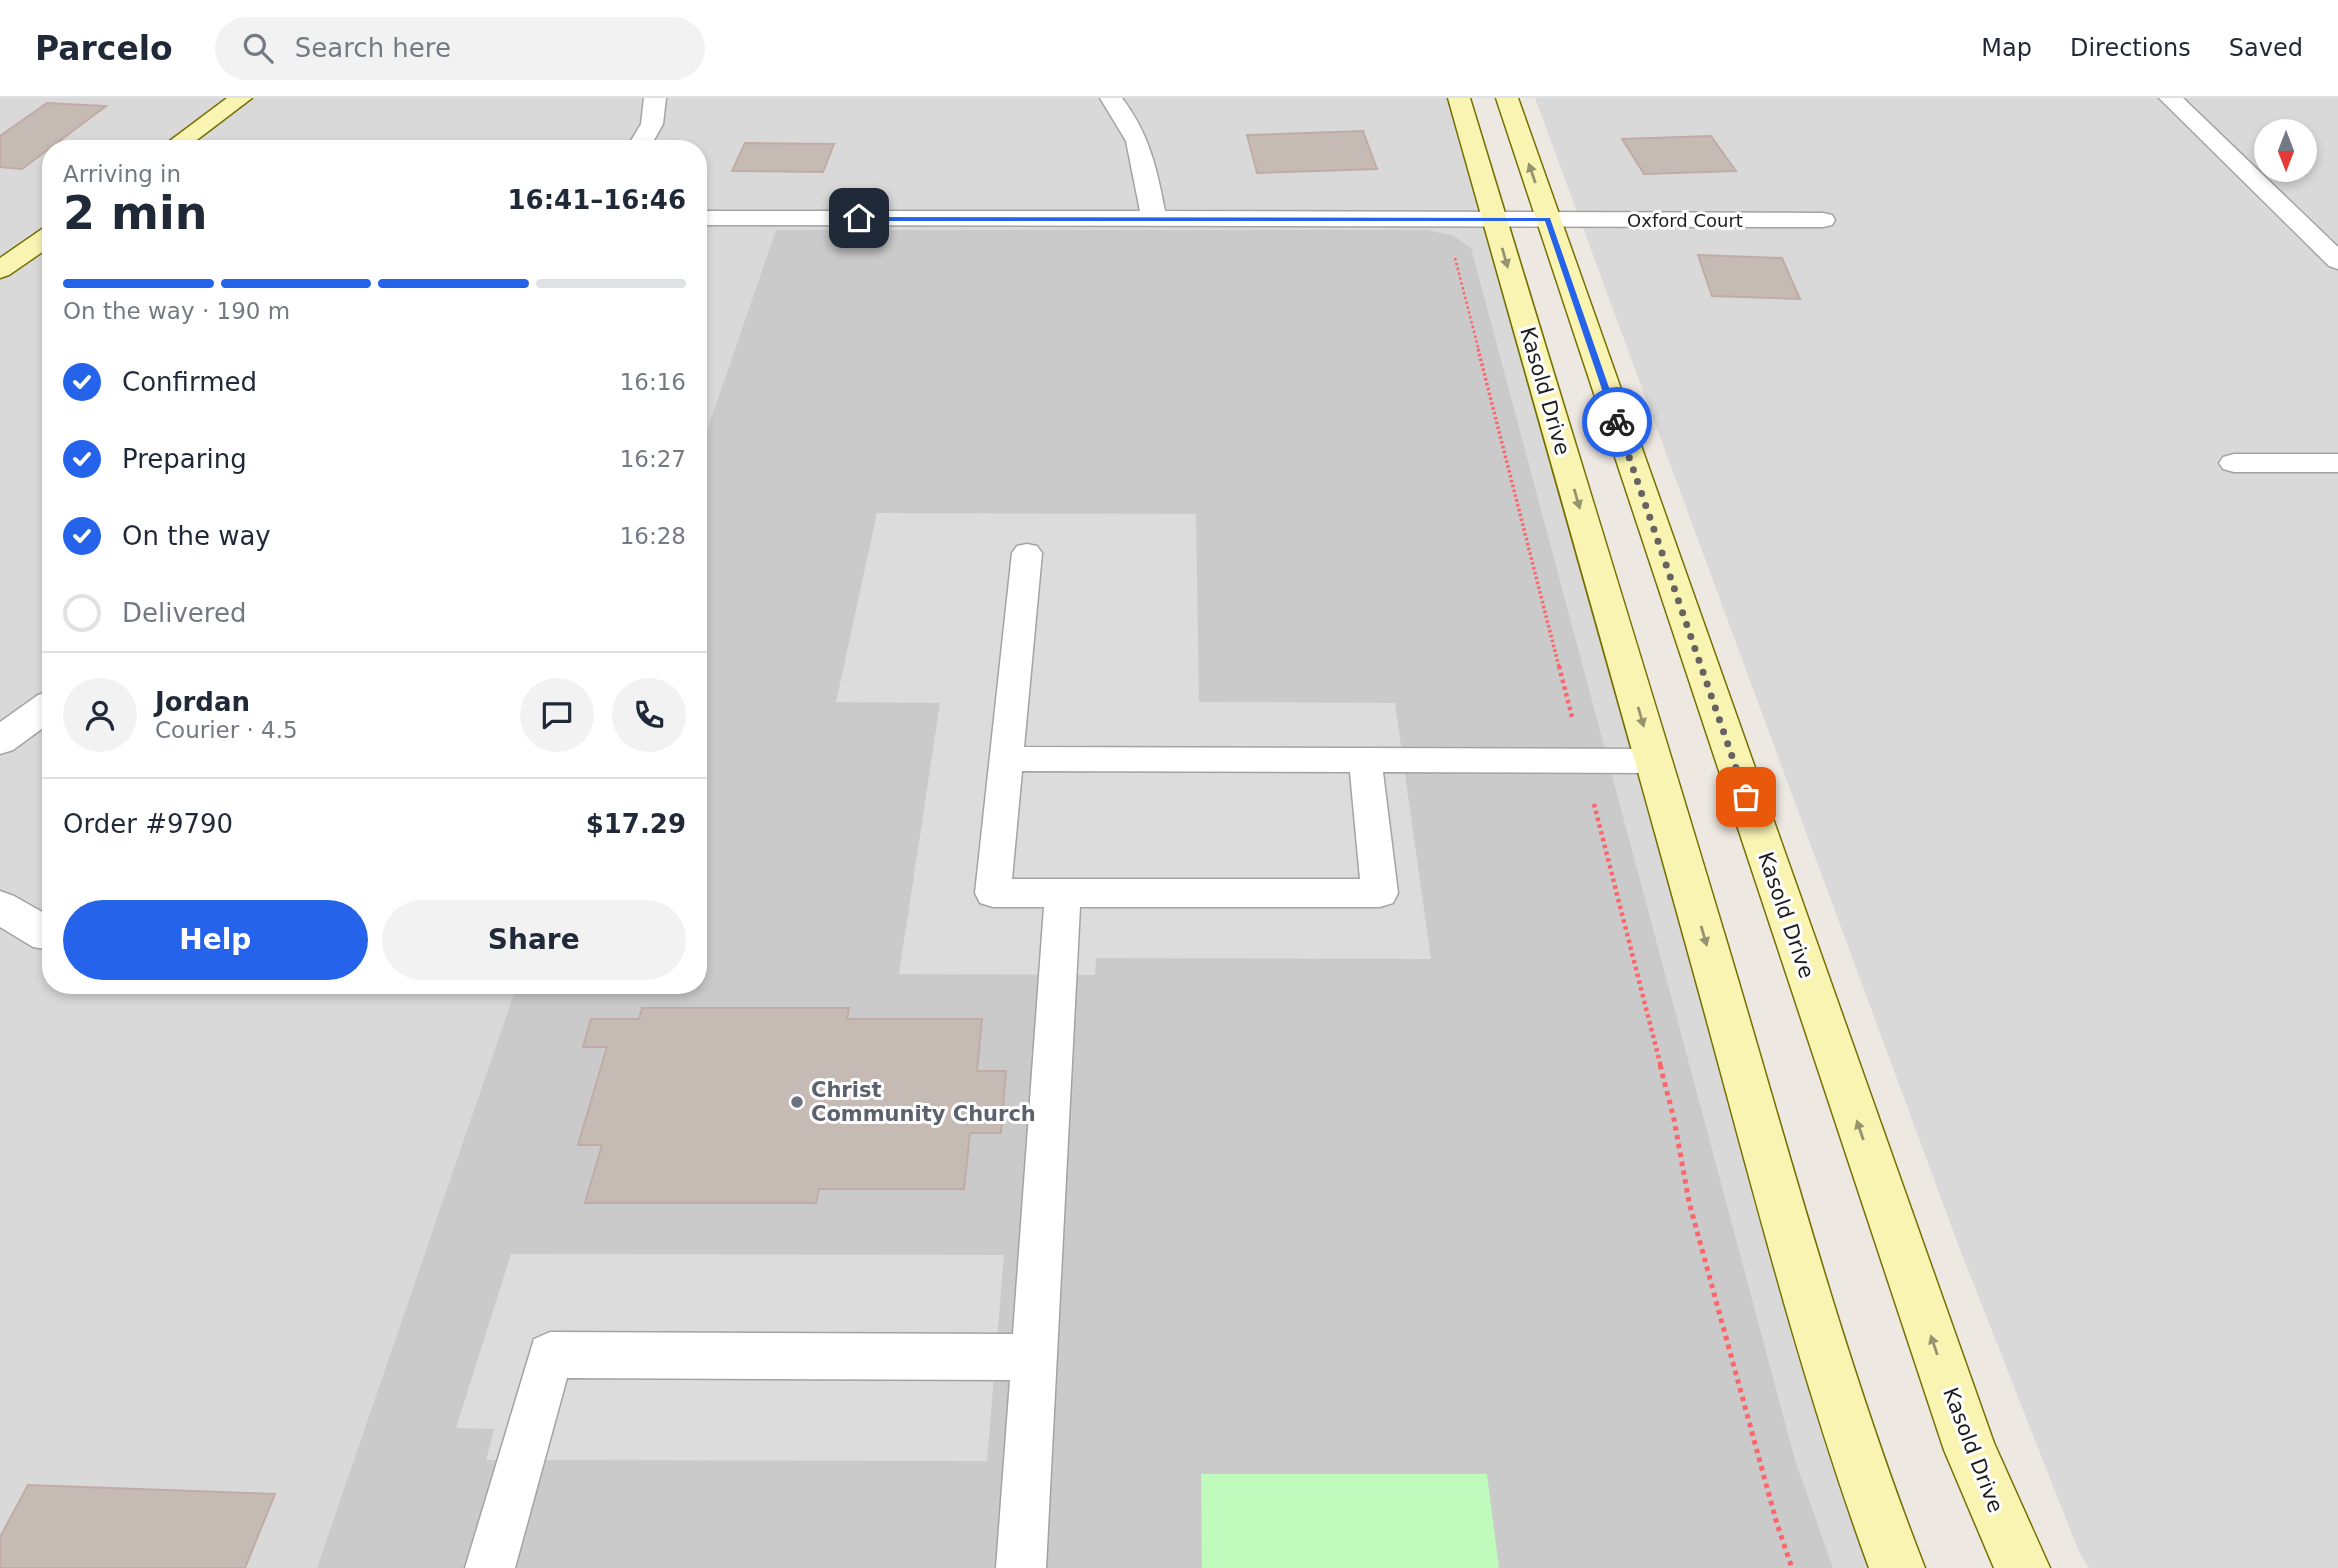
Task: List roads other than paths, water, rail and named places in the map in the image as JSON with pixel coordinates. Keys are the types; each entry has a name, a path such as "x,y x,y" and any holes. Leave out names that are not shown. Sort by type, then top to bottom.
{"main road":[{"path":"183,140 241,98"},
{"name":"Kasold Drive","path":"1458,98 1654,761 1828,1370 1874,1510 1897,1568"},
{"name":"Kasold Drive","path":"1507,98 1970,1450 2022,1568"},
{"path":"0,270 42,240"}],"street":[{"path":"642,140 652,124 655,98"},
{"path":"1111,98 1130,122 1140,145 1154,219"},
{"path":"2170,98 2338,261"},
{"name":"Oxford Court","path":"707,218 1823,219"},
{"path":"2234,463 2338,463"},
{"path":"0,741 42,711"},
{"path":"0,907 42,932"}],"lane":[{"path":"1027,553 993,893 1380,893 1364,760"},
{"path":"1007,759 1654,761"},
{"path":"1021,1568 1063,893"},
{"path":"490,1568 551,1355 1035,1357"}],"place":[{"name":"Christ Community Church","path":"797,1102"}]}
